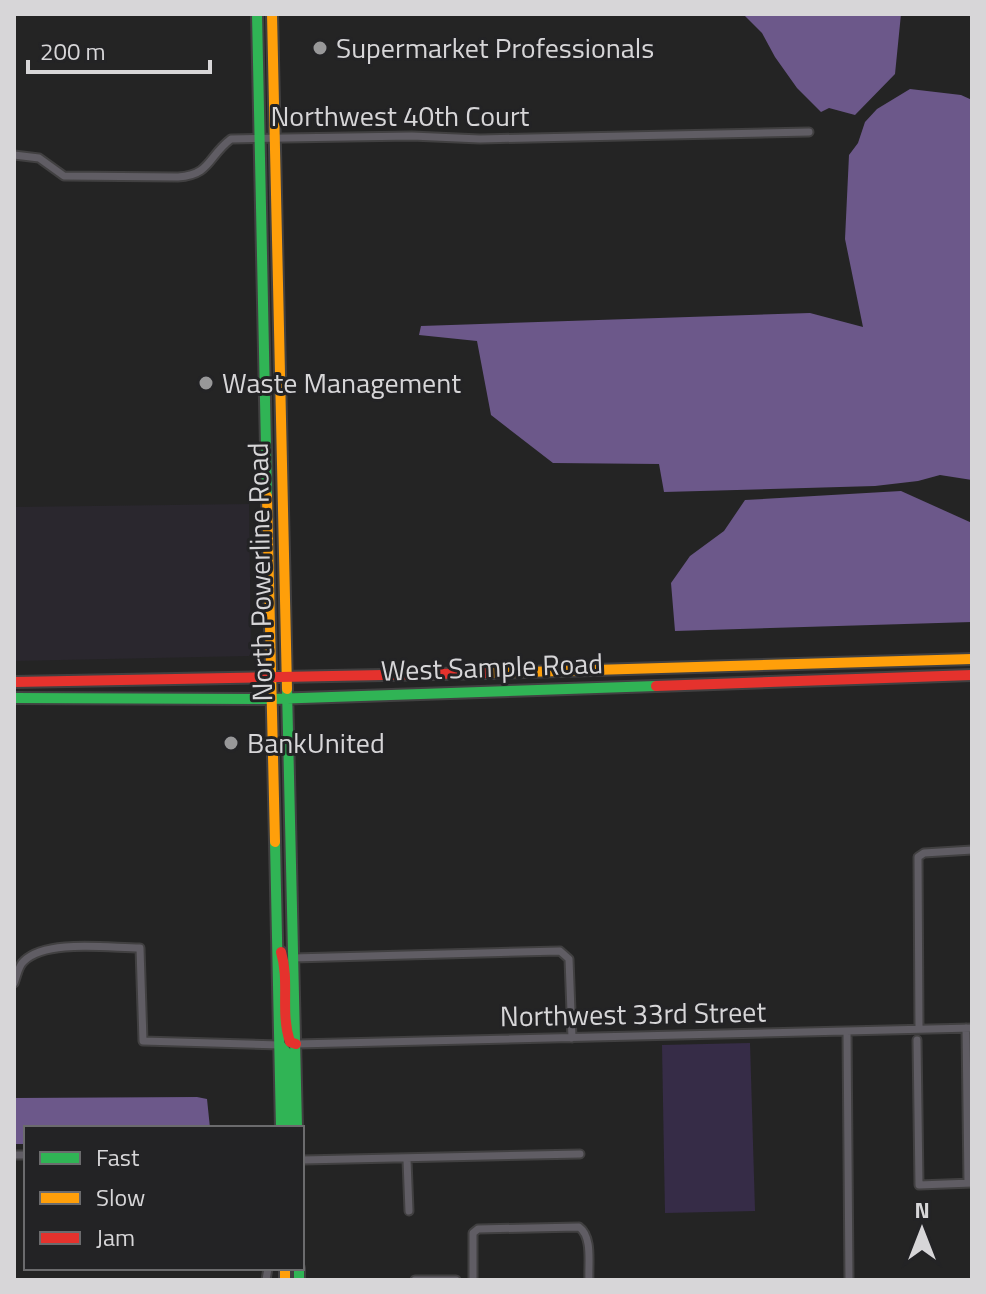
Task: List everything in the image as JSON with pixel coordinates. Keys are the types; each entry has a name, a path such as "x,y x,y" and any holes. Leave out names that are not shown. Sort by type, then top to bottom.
{"main road":[{"name":"North Powerline Road","path":"257,14 281,1126"},
{"name":"North Powerline Road","path":"272,14 297,1126"},
{"path":"278,313 264,333 278,352"},
{"path":"267,494 283,513"},
{"name":"West Sample Road","path":"14,682 592,671 972,659"},
{"name":"West Sample Road","path":"14,698 272,699 972,675"},
{"path":"77,698 100,680"},
{"path":"97,698 122,680"},
{"path":"275,855 291,876"},
{"path":"277,949 282,953 285,967 286,1030 290,1042 296,1044"},
{"path":"280,1045 288,1054 290,1126"}],"street":[{"name":"Northwest 40th Court","path":"14,155 39,158 64,176 194,176 206,168 221,146 231,139 412,136 480,139 809,132"},
{"path":"919,1029 918,857 924,853 972,850"},
{"path":"14,983 21,963 37,951 140,948 143,1041 280,1045"},
{"path":"293,958 560,951 569,959 572,1038"},
{"path":"917,1040 919,1185 970,1183 969,1028"},
{"name":"Northwest 33rd Street","path":"296,1044 969,1028"},
{"path":"847,1031 849,1280"},
{"path":"304,1160 580,1154"},
{"path":"407,1160 409,1211"},
{"path":"473,1280 473,1233 478,1229 518,1227 579,1227 585,1231 589,1280"},
{"path":"415,1280 456,1280"}],"shaded area":[{"path":"743,14 901,14 895,74 855,115 829,108 821,112 797,88 762,33"},
{"path":"910,89 961,95 972,100 972,480 940,475 875,486 664,492 659,464 553,463 491,415 477,341 419,335 421,326 810,313 863,327 845,239 849,155 858,143 865,122 877,109"},
{"path":"901,491 972,523 972,622 675,631 671,583 690,556 724,531 745,500"},
{"path":"249,504 249,656 14,661 14,507"},
{"path":"750,1043 755,1211 665,1213 662,1045"},
{"path":"197,1097 207,1099 210,1126 24,1126 24,1144 14,1144 14,1098"}],"traffic: fast":[{"path":"257,14 267,496"},
{"path":"14,698 272,699 656,686"},
{"path":"287,689 297,1126"},
{"path":"275,842 281,1126"},
{"path":"280,1045 288,1054 290,1126"},
{"path":"299,1270 299,1280"}],"traffic: slow":[{"path":"272,14 287,689"},
{"path":"267,496 275,842"},
{"path":"487,673 972,659"},
{"path":"285,1270 285,1280"}],"traffic: jam":[{"path":"14,682 487,673"},
{"path":"656,686 972,675"},
{"path":"281,952 287,1031 290,1042 296,1044"}],"place":[{"name":"Supermarket Professionals","path":"320,48"},
{"name":"Waste Management","path":"206,383"},
{"name":"BankUnited","path":"231,743"}]}
